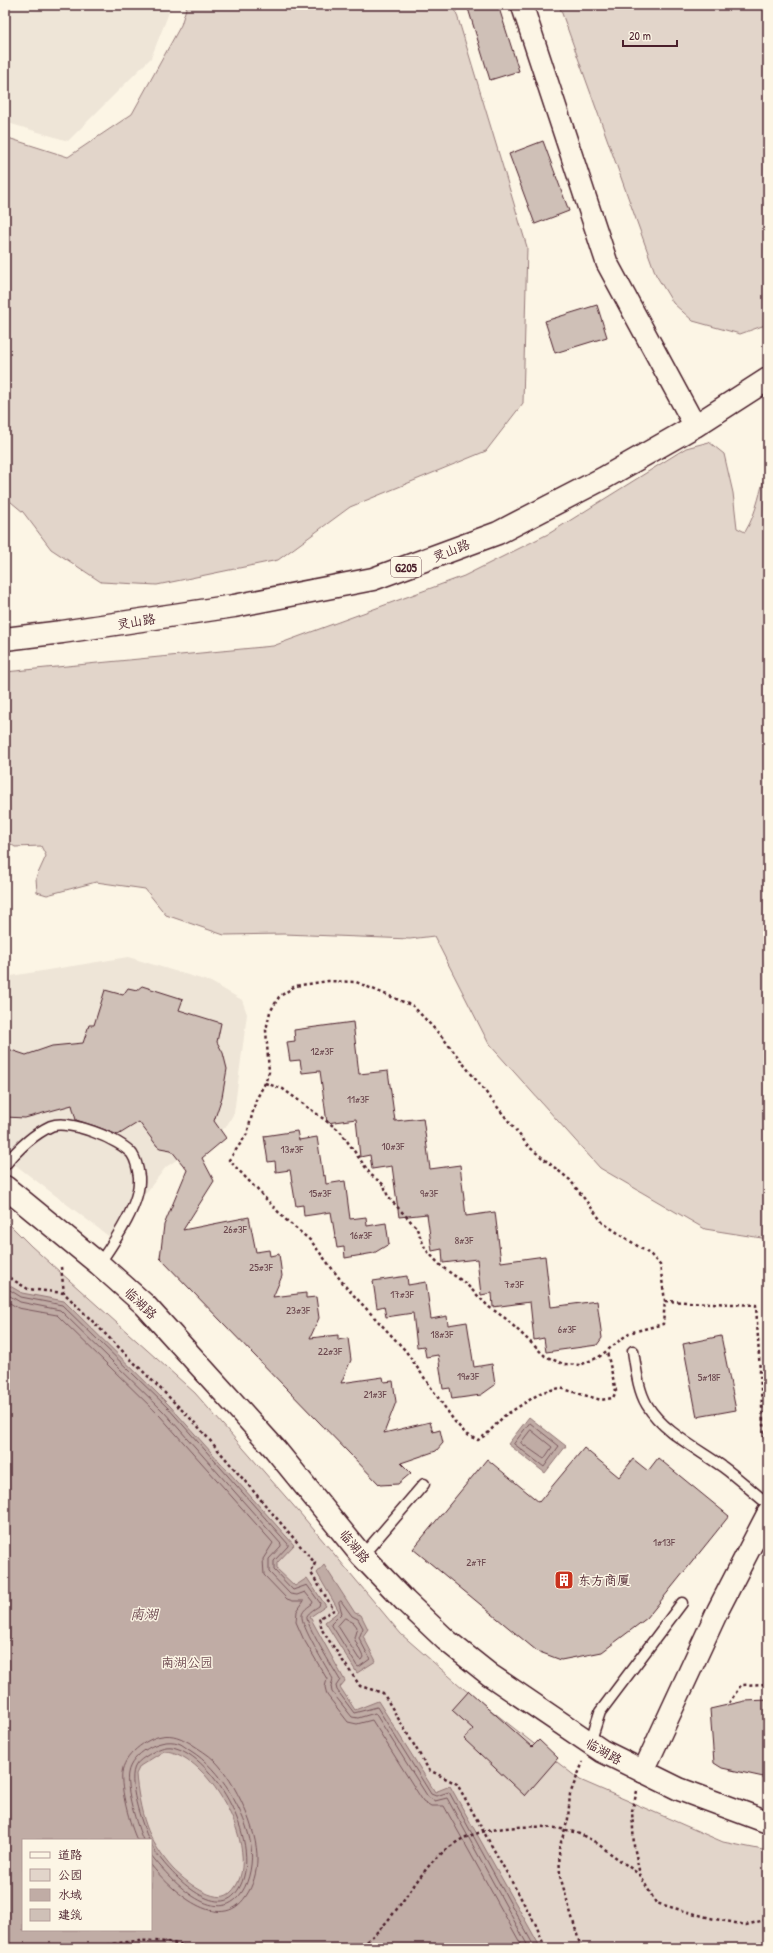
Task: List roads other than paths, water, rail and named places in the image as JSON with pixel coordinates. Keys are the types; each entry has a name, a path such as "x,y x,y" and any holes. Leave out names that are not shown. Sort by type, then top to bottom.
{"main road":[{"name":"灵山路","path":"5,638 62,632 234,606 373,579 498,533 604,478 695,426 768,379"},
{"name":"临湖路","path":"5,1187 99,1264 145,1305 208,1372 275,1449 362,1556 405,1601 446,1640 490,1675 602,1751 678,1789 768,1822"}],"street":[{"path":"522,5 607,263 695,426"},
{"path":"643,1772 718,1610 768,1513"}],"lane":[{"path":"5,1165 34,1136 52,1125 68,1124 120,1143 132,1154 138,1167 139,1178 137,1194 113,1244 99,1264"},
{"path":"633,1352 642,1395 647,1405 658,1418 672,1431 724,1468 768,1504"},
{"path":"362,1556 424,1484"},
{"path":"590,1743 600,1712 682,1603"}],"water":[{"name":"南湖","path":"5,1283 22,1293 64,1301 170,1406 294,1545 277,1563 277,1569 295,1586 307,1578 326,1606 310,1617 345,1681 340,1687 355,1710 378,1701 435,1792 450,1786 538,1943 539,1948 5,1948","holes":["164,1751 182,1756 199,1769 215,1788 228,1810 238,1834 242,1857 240,1877 230,1893 224,1896 208,1894 192,1885 178,1874 161,1854 148,1831 144,1819 138,1793 136,1774 140,1766"]},
{"path":"529,1417 566,1446 545,1473 508,1444"},
{"path":"324,1565 355,1613 361,1615 368,1629 363,1636 376,1661 357,1673 325,1622 339,1611 317,1573"}],"place":[{"name":"东方商厦","path":"564,1580"}],"park label":[{"name":"南湖公园","path":"187,1662"}]}
